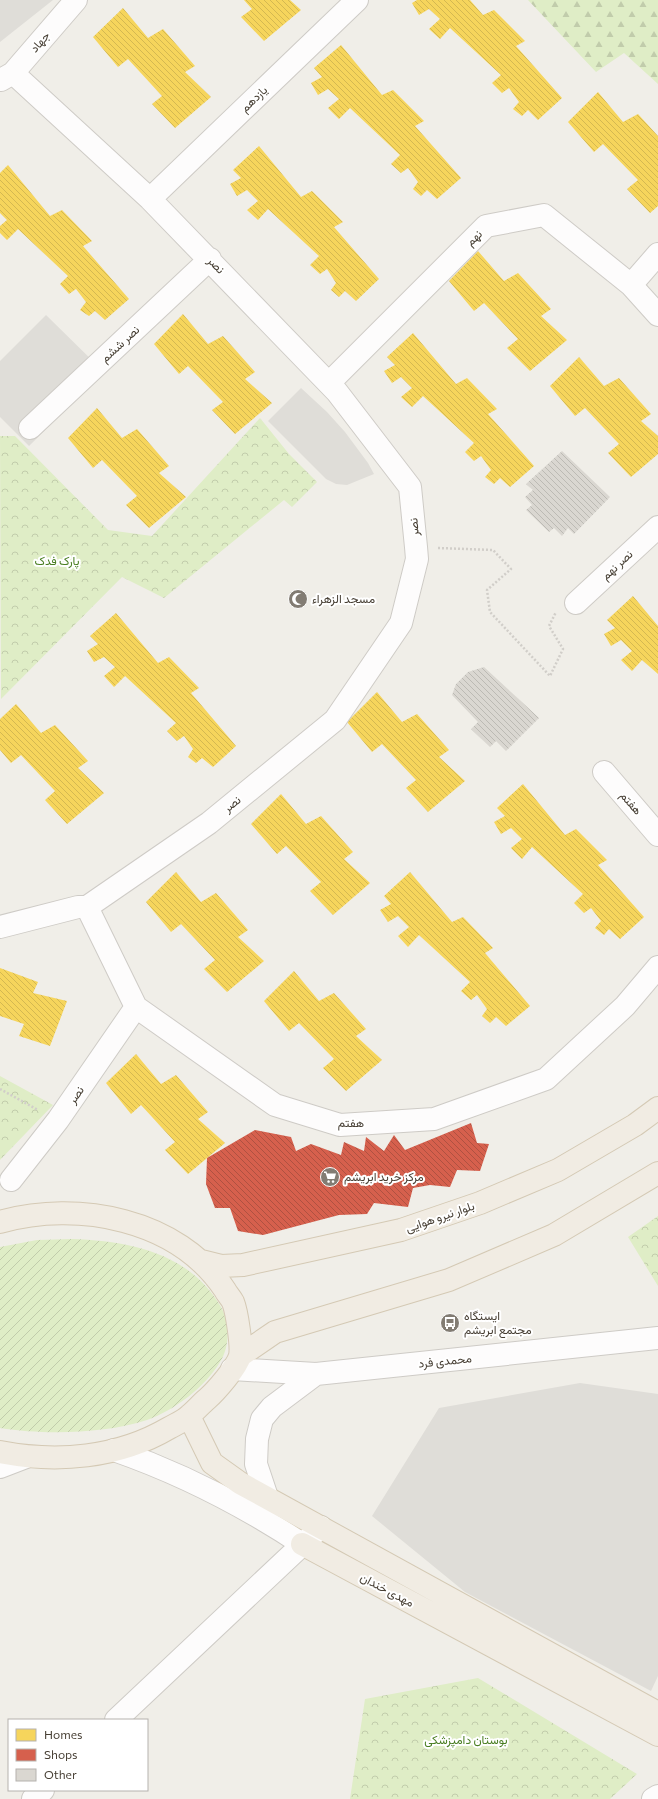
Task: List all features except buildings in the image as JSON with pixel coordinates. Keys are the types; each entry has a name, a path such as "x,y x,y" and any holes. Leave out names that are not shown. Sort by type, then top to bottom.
{"main road":[{"name":"بلوار نیرو هوایی","path":"201,1261 221,1266 243,1264 401,1230 422,1223 480,1203 558,1170 635,1125 658,1108"},
{"path":"0,1452 26,1457 80,1457 114,1450 144,1441 189,1416 224,1382 236,1362 275,1332 449,1280 554,1235 658,1173"},
{"path":"0,1222 45,1214 89,1215 116,1218 142,1225 164,1236 201,1261 233,1302 239,1327 236,1362"},
{"name":"مهدی خندان","path":"189,1416 212,1463 240,1482 658,1714"},
{"name":"مهدی خندان","path":"302,1544 658,1735"}],"street":[{"name":"جهاد","path":"6,77 76,0"},
{"name":"یازدهم","path":"150,199 357,0"},
{"name":"نصر","path":"0,927 78,906 87,907 209,823 335,720 401,623 417,559 410,487 329,383 150,199 6,77"},
{"name":"نهم","path":"329,383 486,226 544,215 631,285"},
{"path":"658,254 631,285 658,315"},
{"name":"نصر ششم","path":"30,428 210,259"},
{"name":"نصر نهم","path":"576,603 658,527"},
{"name":"هفتم","path":"604,772 658,835"},
{"name":"هفتم","path":"87,907 136,1007 275,1105 340,1125 434,1119 546,1079 625,1006 658,967"},
{"name":"نصر","path":"11,1180 58,1120 136,1007"},
{"name":"محمدی فرد","path":"236,1362 316,1374 658,1338"},
{"path":"267,1498 256,1464 257,1439 262,1420 272,1407 316,1374"},
{"name":"مهدی خندان","path":"114,1450 138,1458 198,1485 260,1516 302,1544"},
{"path":"0,1467 26,1457"},
{"path":"117,1719 321,1527"},
{"path":"33,1799 42,1791"},
{"path":"653,1799 658,1796"}],"path":[{"path":"416,547 493,550 511,569 487,590 490,612 550,676 563,649 549,626 558,606 576,603"},
{"path":"0,1089 58,1120"}],"green space":[{"path":"528,0 658,0 658,84 624,53 596,72"},
{"name":"پارک فدک","path":"260,418 289,454 317,482 292,507 284,500 164,598 122,577 1,699 0,436 15,436 108,530 152,536"},
{"path":"0,1076 53,1105 0,1160"},
{"path":"658,1216 658,1286 628,1237"},
{"path":"37,1240 94,1240 136,1247 176,1262 193,1274 208,1289 224,1313 228,1335 226,1349 214,1371 198,1389 178,1404 158,1416 147,1420 130,1425 93,1431 35,1432 0,1428 0,1247"},
{"name":"بوستان دامپزشکی","path":"478,1678 637,1774 610,1799 350,1799 365,1699"}],"shaded area":[{"path":"0,0 53,0 0,42"},
{"path":"46,315 104,372 29,446 0,417 0,361"},
{"path":"301,388 327,412 345,432 368,463 374,474 347,485 336,484 326,479 268,421"},
{"path":"580,1383 658,1394 658,1676 651,1691 465,1592 372,1516 439,1408"}],"place":[{"name":"مسجد الزهراء","path":"298,599"},
{"name":"مرکز خرید ابریشم","path":"330,1177"},
{"name":"ایستگاه مجتمع ابریشم","path":"450,1323"}]}
